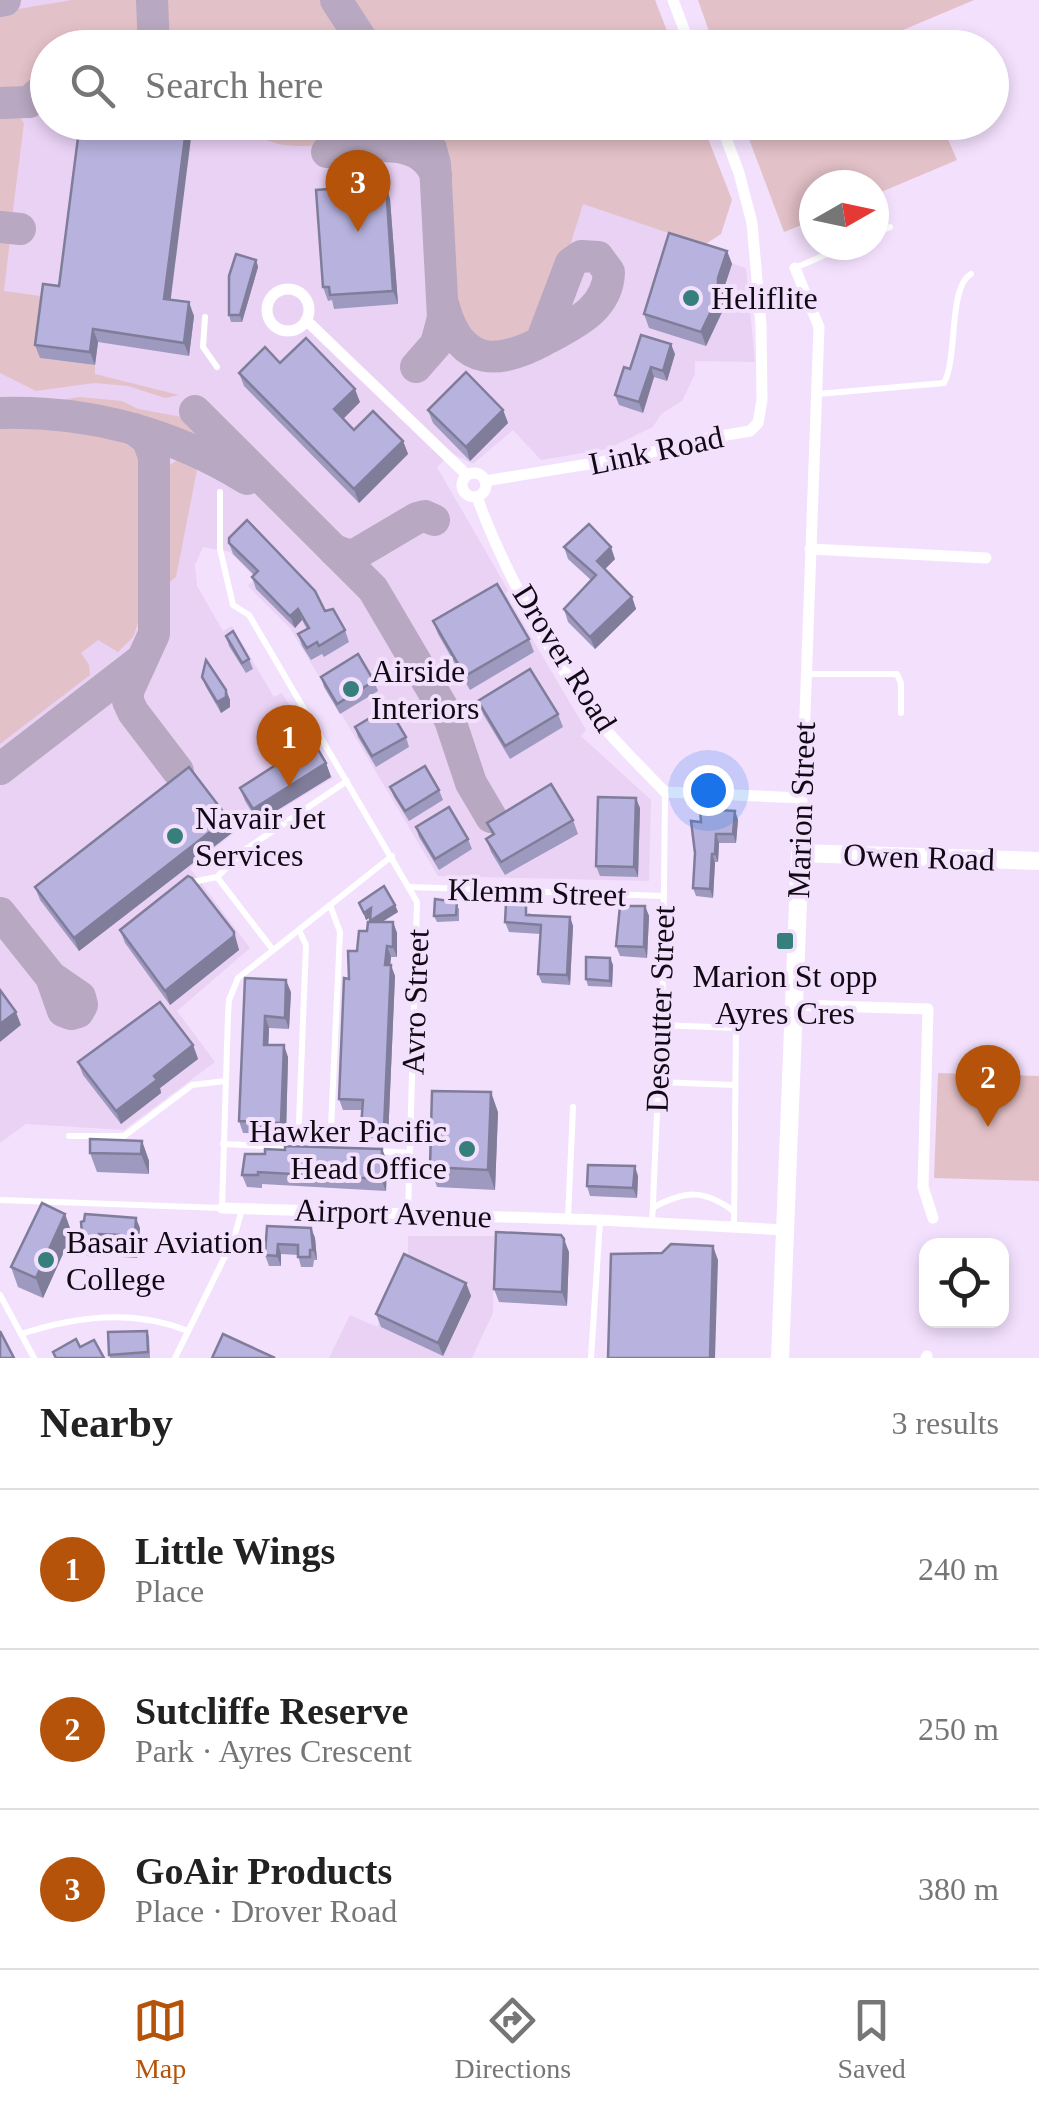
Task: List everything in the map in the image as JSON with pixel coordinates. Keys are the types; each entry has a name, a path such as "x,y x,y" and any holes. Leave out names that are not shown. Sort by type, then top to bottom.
{"main road":[{"name":"Owen Road","path":"800,853 1039,861"},
{"name":"Marion Street","path":"780,1358 800,853"}],"street":[{"path":"673,0 684,30"},
{"name":"Link Road","path":"485,482 637,456 703,438 750,431 758,423 762,400 761,326 752,223 727,140"},
{"name":"Marion Street","path":"795,268 819,327 800,853"},
{"path":"306,320 467,475"},
{"path":"477,474 485,482 483,493 477,497 463,491 462,482 467,475 477,474"},
{"name":"Drover Road","path":"477,497 496,545 581,696 665,792"},
{"path":"810,549 986,558"},
{"path":"665,792 801,798"},
{"path":"794,1006 928,1009 923,1187 932,1218"},
{"name":"Airport Avenue","path":"222,1208 786,1230"}],"lane":[{"path":"795,268 813,260"},
{"path":"817,394 944,383 961,285 972,274"},
{"path":"205,317 203,347 217,367"},
{"name":"Avro Street","path":"220,492 220,549 233,605 249,615 410,888 418,916 408,1214"},
{"path":"806,674 897,674 901,678 901,713"},
{"path":"172,894 187,883 217,878 246,849 347,781"},
{"name":"Desoutter Street","path":"652,1225 665,792"},
{"path":"222,1208 232,989 238,978 392,856"},
{"path":"217,878 273,950"},
{"name":"Klemm Street","path":"410,888 663,896"},
{"path":"330,905 340,932 330,1148"},
{"path":"298,1147 306,945 299,930"},
{"path":"660,1025 736,1028 734,1228"},
{"path":"69,1136 124,1136 192,1085 225,1081"},
{"path":"658,1082 734,1085"},
{"path":"568,1220 573,1107"},
{"path":"223,1144 346,1150"},
{"path":"362,1150 410,1153"},
{"path":"653,1208 677,1195 712,1196 732,1210"},
{"name":"Airport Avenue","path":"0,1200 222,1208"},
{"path":"175,1358 237,1230 242,1208"},
{"path":"591,1358 600,1220"},
{"path":"0,1294 34,1358"},
{"path":"21,1334 71,1322 133,1316 188,1331"}],"shaded area":[{"path":"0,0 655,0 666,30 30,30 30,140 700,140 690,250 746,268 755,362 695,361 695,374 682,401 661,414 653,427 607,449 541,460 513,430 473,464 451,453 437,467 586,730 581,736 651,800 649,881 438,876 290,628 248,586 255,578 230,552 203,547 195,565 197,586 223,631 232,626 274,697 282,693 333,778 257,824 246,809 235,832 190,868 250,948 177,1011 215,1062 124,1130 26,1124 0,1143"},
{"path":"72,0 137,0 139,30 30,30 30,87 0,94 0,12"},
{"path":"166,0 324,0 344,30 166,30"},
{"path":"348,0 655,0 666,30 368,30"},
{"path":"698,0 974,0 903,30 709,30"},
{"path":"0,114 19,116 24,123 12,218 0,221"},
{"path":"267,140 362,140 303,146"},
{"path":"439,140 709,140 732,200 721,234 704,245 583,204 545,327 520,347 494,351 470,339 453,312 446,164"},
{"path":"749,140 948,140 957,160 889,189 889,170 799,170 799,226 784,232"},
{"path":"0,234 10,240 4,291 48,297 40,358 95,365 95,374 179,395 165,398 128,386 94,383 36,391 0,373"},
{"path":"80,397 122,401 138,409 182,417 205,436 193,439 115,413 48,402"},
{"path":"0,424 91,429 124,438 136,446 141,459 141,615 133,637 118,652 98,640 81,653 90,675 0,744"},
{"path":"180,459 194,462 197,470 176,577 168,583 166,474 171,464"},
{"path":"938,1073 1039,1076 1039,1181 934,1178"},
{"path":"408,1236 494,1236 493,1313 472,1358 329,1358 350,1315 377,1327 408,1260"}],"building":[{"path":"78,140 185,140 164,299 189,302 184,343 93,329 90,352 35,345 43,284 59,286"},
{"path":"386,185 393,291 330,295 329,287 323,287 316,190"},
{"name":"Heliflite","path":"669,233 727,251 718,278 718,297 701,332 644,314"},
{"path":"236,254 256,260 240,315 229,315 229,276"},
{"path":"641,335 671,344 663,371 651,367 639,402 615,395 624,367 630,369"},
{"path":"306,338 355,389 334,409 354,430 373,411 403,441 354,489 239,373 265,347 280,363"},
{"path":"466,372 503,410 466,447 428,410"},
{"path":"247,520 315,591 325,611 333,609 345,630 319,646 317,642 307,648 298,634 309,628 298,609 290,616 252,577 258,571 229,543 229,538"},
{"path":"589,524 611,547 597,561 632,597 590,637 564,609 596,575 564,547"},
{"path":"497,584 529,639 465,676 433,621"},
{"path":"233,631 249,659 242,663 226,636"},
{"name":"Airside Interiors","path":"358,654 374,681 337,704 321,677"},
{"path":"206,660 226,690 226,697 217,702 202,677"},
{"path":"530,669 558,714 505,746 478,701"},
{"path":"388,707 406,737 372,756 355,727"},
{"path":"313,741 326,763 253,809 240,788"},
{"path":"425,766 439,790 405,811 390,787"},
{"path":"189,767 228,818 74,938 35,887"},
{"path":"551,784 573,820 501,862 486,839 494,834 487,823"},
{"path":"598,797 636,798 634,867 596,866"},
{"path":"449,807 468,839 435,859 416,827"},
{"path":"700,809 735,811 733,834 716,834 710,889 693,888 695,853 691,821 701,822"},
{"path":"188,876 234,936 165,991 120,930"},
{"path":"384,886 395,905 370,921 371,908 364,913 359,903"},
{"path":"435,899 457,902 456,915 434,916"},
{"path":"506,903 526,903 526,915 570,917 567,975 538,974 541,925 505,922"},
{"path":"620,906 645,906 644,947 616,946"},
{"path":"368,922 393,922 393,947 387,946 385,965 391,965 384,1128 361,1127 363,1100 339,1099 348,951 357,951 359,931 367,931"},
{"path":"586,957 610,958 610,981 586,979"},
{"path":"245,978 286,980 285,1018 265,1016 264,1045 284,1045 281,1123 239,1121"},
{"path":"0,990 16,1012 0,1024"},
{"path":"160,1002 193,1045 154,1076 157,1080 116,1111 78,1062"},
{"name":"Hawker Pacific Head Office","path":"432,1091 491,1092 488,1170 430,1167"},
{"path":"90,1139 142,1141 141,1154 90,1153"},
{"path":"285,1146 382,1149 381,1179 258,1172 242,1175 245,1154 285,1150"},
{"path":"588,1165 635,1166 633,1188 587,1186"},
{"path":"42,1203 65,1214 36,1278 11,1267"},
{"path":"85,1214 136,1218 134,1248 119,1247 119,1235 99,1234 99,1247 83,1246 81,1222"},
{"path":"267,1226 311,1228 310,1257 298,1257 298,1245 278,1244 277,1256 265,1255"},
{"path":"496,1232 561,1235 562,1292 494,1289"},
{"path":"671,1244 713,1246 710,1358 608,1358 611,1254 662,1253"},
{"path":"404,1254 466,1283 438,1343 376,1314"},
{"path":"0,1331 14,1358 0,1358"},
{"path":"147,1331 148,1352 109,1355 108,1332"},
{"path":"223,1334 275,1358 212,1358"},
{"path":"76,1339 80,1347 94,1340 104,1358 56,1358 53,1352"}],"taxiway":[{"path":"0,1 5,0"},
{"path":"152,0 153,30"},
{"path":"336,0 355,30"},
{"path":"0,103 30,101"},
{"path":"416,367 436,344 443,318 435,164 426,140"},
{"path":"327,152 404,148 428,162 436,175"},
{"path":"355,150 358,201"},
{"path":"0,227 20,229"},
{"path":"444,307 451,327 472,351 485,356 514,353 531,347 548,338 559,332 597,305 609,272 598,257 581,256 571,263 541,342"},
{"path":"195,411 373,589 450,720 471,783 491,817"},
{"path":"0,413 65,416 128,428 189,449 247,479"},
{"path":"134,429 148,440 154,457 154,634 128,691 128,701 178,771"},
{"path":"334,550 356,554 417,518 434,520"},
{"path":"0,769 140,661"},
{"path":"0,913 51,977 80,997 82,1005 78,1012 63,1011 51,977"}],"place":[{"name":"GoAir Products","path":"358,232"},
{"name":"Heliflite","path":"691,298"},
{"name":"Airside Interiors","path":"351,689"},
{"name":"Little Wings","path":"289,787"},
{"name":"Navair Jet Services","path":"175,836"},
{"name":"Marion St opp Ayres Cres","path":"785,941"},
{"name":"Sutcliffe Reserve","path":"988,1127"},
{"name":"Hawker Pacific Head Office","path":"467,1149"},
{"name":"Basair Aviation College","path":"46,1260"}]}
